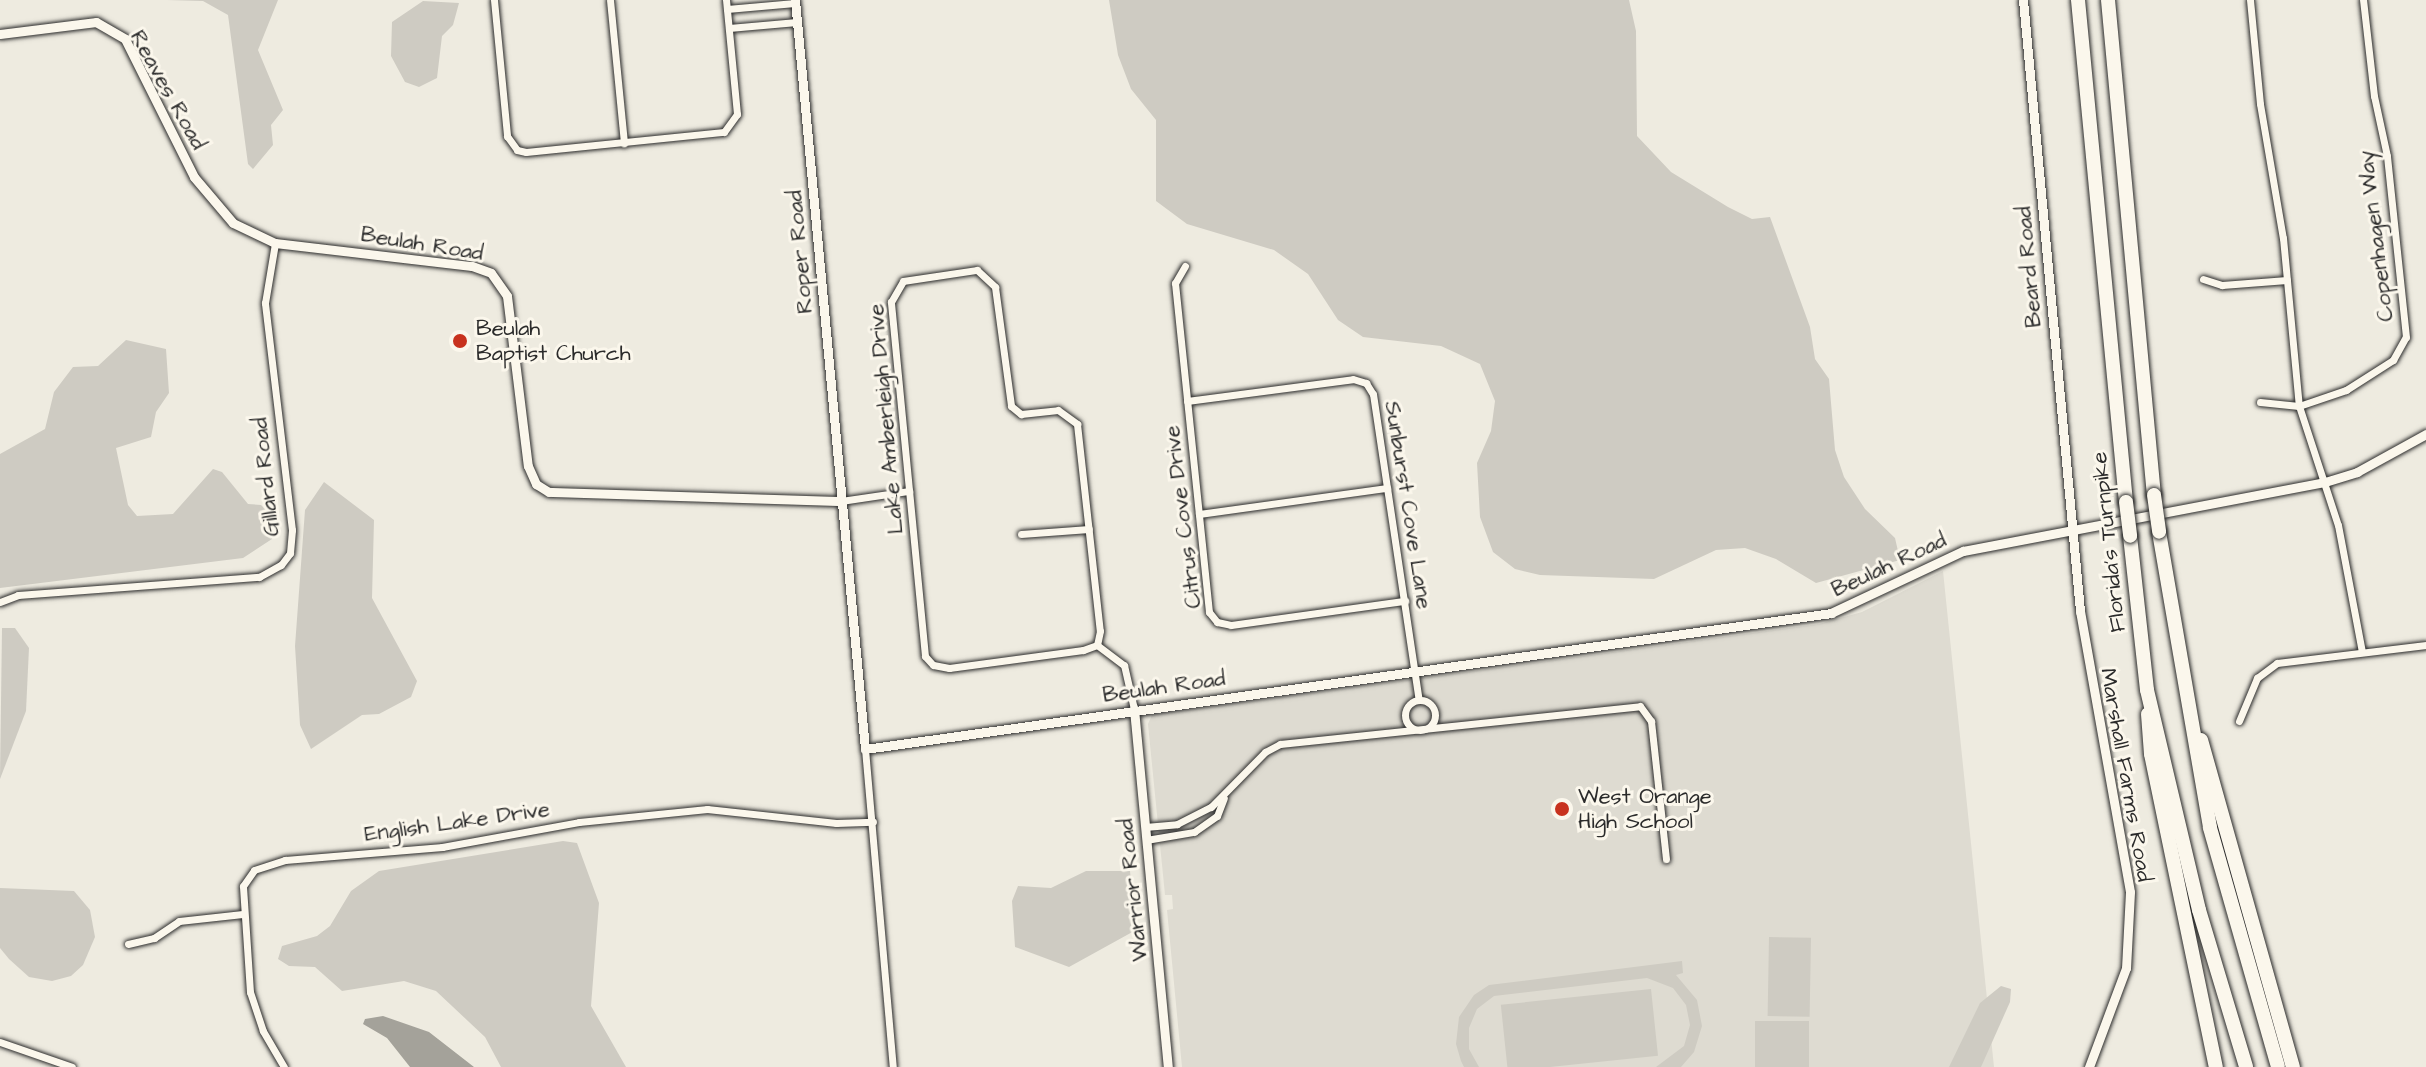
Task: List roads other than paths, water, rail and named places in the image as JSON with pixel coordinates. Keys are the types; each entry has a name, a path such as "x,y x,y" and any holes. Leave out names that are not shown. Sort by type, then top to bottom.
{"highway":[{"name":"Florida's Turnpike","path":"2078,0 2147,690 2199,910 2246,1067"},
{"path":"2108,0 2154,495 2178,665 2210,828 2278,1067"},
{"path":"2178,665 2293,1067"},
{"path":"2147,690 2151,754 2216,1067"}],"street":[{"path":"494,0 510,144 526,152 712,134 732,124 737,114 726,4 795,2"},
{"path":"610,0 624,143"},
{"name":"Beard Road","path":"2023,0 2072,531"},
{"path":"2250,0 2287,280 2299,406 2325,482 2355,594 2362,652"},
{"name":"Copenhagen Way","path":"2299,406 2346,390 2393,360 2406,337 2387,156 2374,96 2363,0"},
{"name":"Roper Road","path":"795,2 841,501"},
{"name":"Reaves Road","path":"0,34 96,22 117,33 212,204 233,223 275,243"},
{"path":"729,28 797,22"},
{"name":"Beulah Road","path":"275,243 472,266 499,280 507,296 528,466 536,484 549,492 841,501"},
{"name":"Gillard Road","path":"0,602 18,595 259,577 281,565 290,553 292,530 265,303 275,243"},
{"name":"Citrus Cove Drive","path":"1185,266 1175,283 1209,612 1217,622 1231,625 1405,601"},
{"name":"Lake Amberleigh Drive","path":"977,270 995,287 1011,406 1021,414 1058,410 1077,424 1089,529 1097,645 949,668 933,665 925,656 909,491 891,302 894,289 903,281 977,270"},
{"path":"2203,279 2222,285 2287,280"},
{"name":"Sunburst Cove Lane","path":"1187,401 1353,379 1366,383 1373,394 1419,700"},
{"path":"2260,402 2299,406"},
{"name":"Beulah Road","path":"865,749 1831,613 1963,551 2325,482 2357,472 2426,434"},
{"path":"1199,514 1387,488"},
{"path":"893,1067 873,822 841,501 909,491"},
{"path":"1021,534 1089,529"},
{"name":"Marshall Farms Road","path":"2072,531 2080,611 2130,892 2126,968 2089,1067"},
{"path":"1097,645 1124,665 1134,709"},
{"path":"2239,721 2257,678 2273,665 2426,645"},
{"path":"1419,700 1430,703 1435,713 1432,724 1422,730 1411,727 1405,717 1409,706 1419,700"},
{"path":"1146,840 1194,832 1210,823 1224,798 1265,752 1280,744 1645,708 1666,859"},
{"name":"Warrior Road","path":"1134,709 1168,1067"},
{"path":"1145,827 1191,819 1224,798"},
{"name":"English Lake Drive","path":"284,1067 263,1031 250,992 243,886 254,870 285,860 442,847 579,822 707,809 836,823 873,822"},
{"path":"128,944 154,938 179,921 243,914"},
{"path":"0,1042 72,1067"}],"place":[{"name":"Beulah Baptist Church","path":"460,341"},
{"name":"West Orange High School","path":"1562,809"}]}
